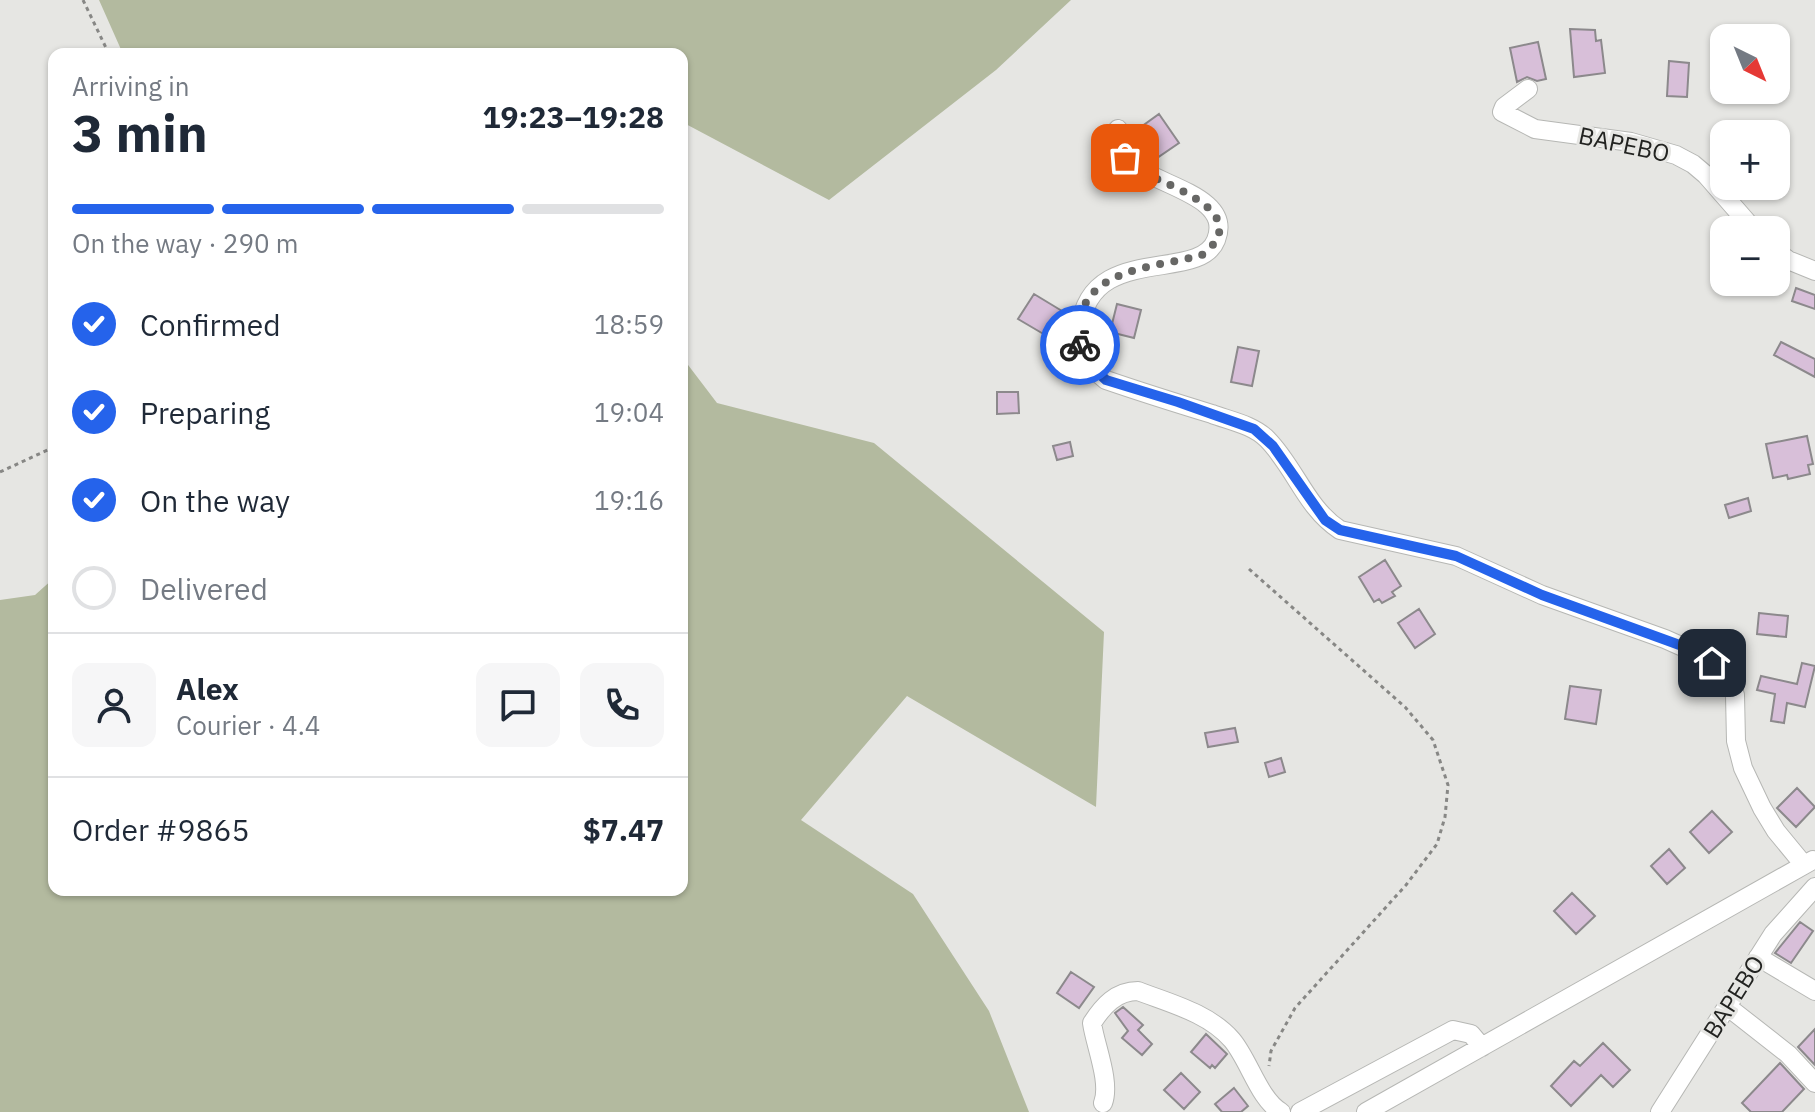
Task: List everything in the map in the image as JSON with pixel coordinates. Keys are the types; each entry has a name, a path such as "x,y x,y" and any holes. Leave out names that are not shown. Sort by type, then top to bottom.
{"street":[{"name":"ВАРЕВО","path":"1528,89 1504,107 1502,112 1535,129 1631,142 1676,155 1706,175 1742,216"},
{"path":"1118,129 1118,148 1125,158 1146,174 1199,199 1214,215 1218,230 1214,244 1202,255 1114,276 1092,297 1085,307 1079,336 1087,362 1097,374 1106,380 1254,429 1273,446 1325,520 1340,530 1456,556 1542,595 1701,655 1729,680 1735,695 1736,741 1743,768 1762,808 1776,831 1810,862 1366,1112"},
{"path":"1790,261 1815,271"},
{"name":"ВАРЕВО","path":"1660,1112 1758,957 1791,912 1815,887"},
{"path":"1758,957 1815,991"},
{"path":"1103,1103 1106,1095 1103,1072 1092,1023 1115,997 1127,991 1138,991 1184,1009 1221,1029 1239,1049 1274,1107 1281,1112"},
{"path":"1728,1007 1788,1054 1815,1083"},
{"path":"1300,1112 1453,1030 1471,1034 1482,1047"}],"path":[{"path":"83,0 106,48"},
{"path":"0,472 48,450"},
{"path":"1249,569 1405,707 1433,740 1448,785 1445,817 1437,844 1406,885 1295,1008 1271,1051 1265,1093"}],"green space":[{"path":"99,0 1071,0 996,70 829,200 688,125 688,48 120,48"},
{"path":"688,365 717,403 874,443 1104,632 1096,807 907,696 801,820 913,894 989,1011 1029,1112 0,1112 0,600 35,595 48,583 48,896 688,896"}],"building":[{"path":"1570,29 1595,30 1596,41 1601,40 1605,73 1574,77"},
{"path":"1538,42 1546,79 1537,81 1527,77 1517,82 1510,48"},
{"path":"1669,61 1689,63 1687,97 1667,96"},
{"path":"1159,114 1179,143 1154,160 1134,132"},
{"path":"1796,288 1815,295 1815,309 1792,301"},
{"path":"1034,294 1067,314 1052,339 1018,319"},
{"path":"1117,304 1141,310 1134,338 1110,332"},
{"path":"1781,342 1815,359 1815,377 1774,355"},
{"path":"1238,347 1259,351 1252,386 1231,382"},
{"path":"997,392 1018,392 1019,413 997,414"},
{"path":"1807,436 1813,464 1808,465 1810,474 1788,479 1787,475 1773,478 1766,444"},
{"path":"1070,442 1073,456 1057,460 1053,446"},
{"path":"1748,498 1751,511 1729,518 1725,505"},
{"path":"1385,560 1401,586 1392,592 1395,596 1382,603 1379,599 1374,602 1359,577"},
{"path":"1419,609 1435,634 1415,648 1398,623"},
{"path":"1759,613 1788,616 1786,637 1757,634"},
{"path":"1802,663 1815,666 1805,707 1787,703 1784,723 1771,721 1775,694 1757,690 1761,676 1797,684"},
{"path":"1570,686 1601,690 1596,724 1565,719"},
{"path":"1235,728 1238,742 1208,747 1205,733"},
{"path":"1281,758 1285,772 1269,777 1265,763"},
{"path":"1797,788 1815,807 1796,827 1777,808"},
{"path":"1712,811 1732,832 1709,853 1690,832"},
{"path":"1669,849 1685,868 1667,884 1651,866"},
{"path":"1572,893 1595,916 1576,934 1554,911"},
{"path":"1800,922 1813,931 1791,963 1775,953"},
{"path":"1071,972 1094,987 1079,1008 1057,993"},
{"path":"1123,1007 1143,1025 1138,1030 1152,1044 1142,1055 1122,1038 1128,1031 1115,1013"},
{"path":"1815,1029 1815,1065 1798,1047"},
{"path":"1206,1034 1227,1054 1215,1068 1212,1065 1210,1068 1191,1052"},
{"path":"1603,1043 1630,1070 1613,1087 1601,1075 1571,1106 1551,1086 1574,1061 1580,1066"},
{"path":"1780,1063 1804,1089 1782,1112 1751,1112 1742,1103"},
{"path":"1181,1073 1200,1092 1184,1109 1164,1090"},
{"path":"1234,1088 1248,1106 1241,1112 1222,1112 1215,1104"}],"way so far":[{"path":"1080,345 1080,325 1085,307 1103,284 1125,272 1202,255 1210,250 1217,238 1217,222 1209,207 1183,189 1146,174 1125,158"}],"route":[{"path":"1080,345 1087,362 1106,380 1254,429 1273,446 1325,520 1340,530 1351,535 1456,556 1542,595 1685,647 1712,663"}]}
